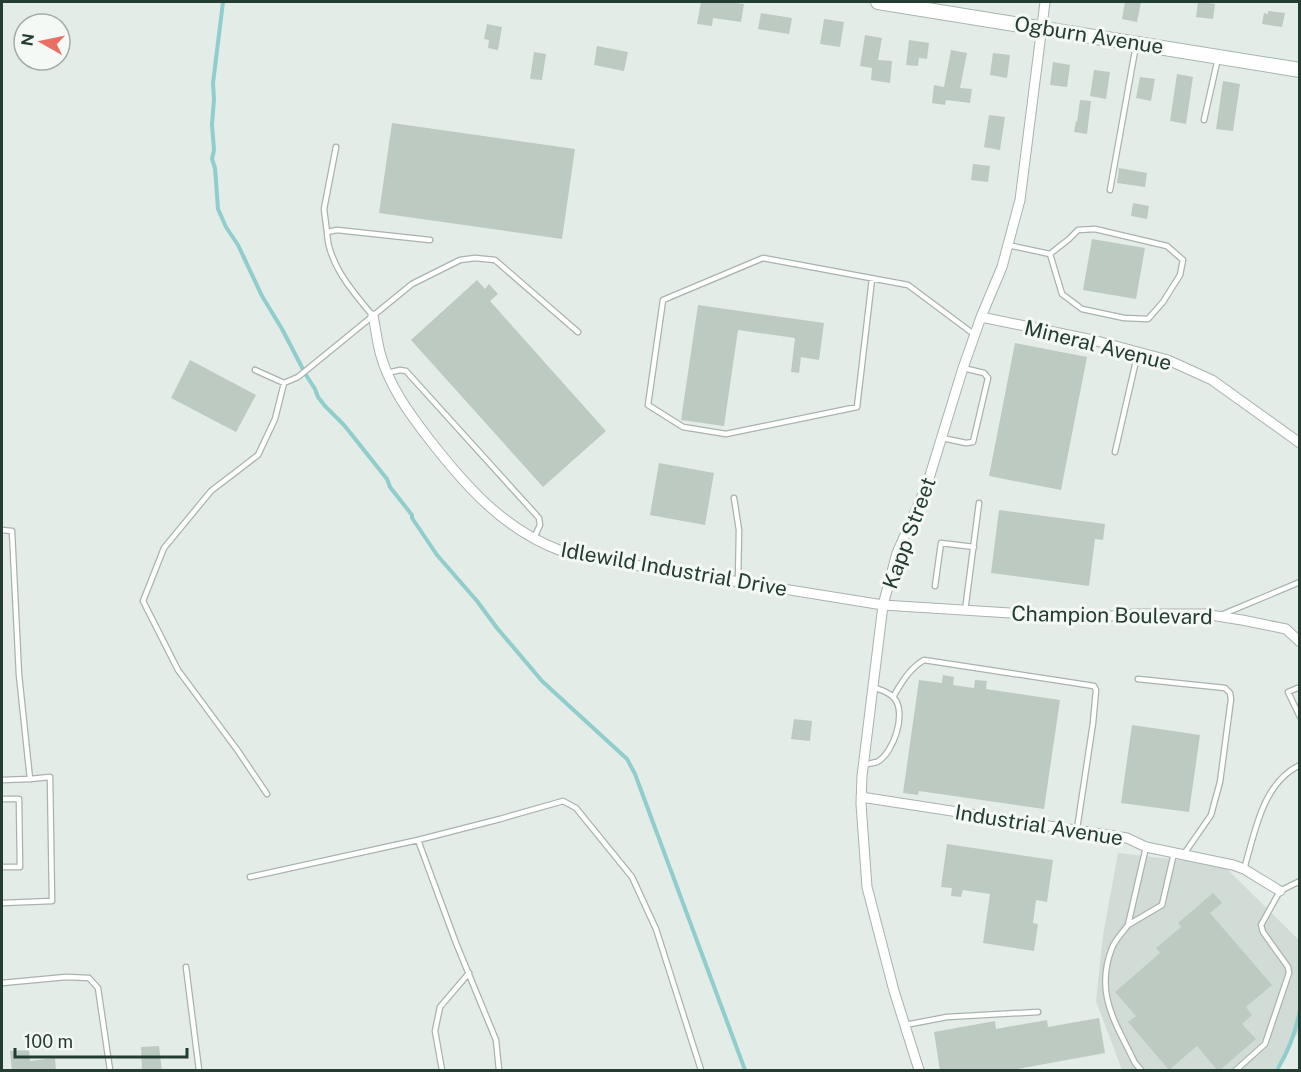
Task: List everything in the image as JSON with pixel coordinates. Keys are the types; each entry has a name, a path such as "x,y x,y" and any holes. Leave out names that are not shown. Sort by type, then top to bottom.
{"street":[{"name":"Ogburn Avenue","path":"878,2 1299,70"},
{"name":"Kapp Street","path":"919,1071 894,991 867,887 861,797 863,765 883,605 897,553 927,485 963,368 1002,267 1020,200 1045,2"},
{"name":"Idlewild Industrial Drive","path":"373,316 387,373 400,399 415,421 475,494 494,511 534,538 577,555 883,605"},
{"name":"Mineral Avenue","path":"981,317 1093,340 1168,360 1212,380 1299,443"},
{"name":"Champion Boulevard","path":"883,605 1088,618 1204,614 1286,629 1299,642"},
{"name":"Industrial Avenue","path":"861,797 1127,838 1146,847 1214,860 1244,870 1280,891"}],"lane":[{"path":"1110,190 1136,43"},
{"path":"1204,120 1218,56"},
{"path":"336,147 324,209 327,243 343,279 373,316"},
{"path":"1095,229 1167,246 1183,260 1180,276 1163,302 1148,319 1124,318 1082,309 1062,294 1050,254 1078,230 1095,229"},
{"path":"327,231 337,230 430,240"},
{"path":"1008,245 1050,254"},
{"path":"255,370 284,383 298,377 412,284 460,260 474,258 495,260 578,332"},
{"path":"872,279 856,407 726,434 683,427 648,405 663,300 763,258 908,285 975,335"},
{"path":"1115,452 1138,352"},
{"path":"942,438 966,443 973,442 988,378 987,374 963,368"},
{"path":"387,373 406,371 539,518 540,525 534,538"},
{"path":"267,794 178,670 143,601 164,548 212,491 258,455 275,419 284,383"},
{"path":"734,498 739,530 738,582"},
{"path":"965,611 979,503"},
{"path":"2,531 12,531 19,675 30,779"},
{"path":"936,585 941,543 974,547"},
{"path":"1219,616 1299,582"},
{"path":"893,697 905,676 924,660 1094,686 1096,690 1093,723 1077,830"},
{"path":"1128,925 1162,905 1179,854 1210,815 1220,782 1231,699 1230,693 1225,688 1138,679"},
{"path":"863,765 876,762 889,750 895,738 899,712 898,704 893,697 873,687"},
{"path":"1299,687 1288,692 1299,717"},
{"path":"1244,870 1267,798 1281,777 1299,765"},
{"path":"2,780 50,777 52,901 2,903"},
{"path":"2,799 18,799 20,867 2,867"},
{"path":"250,877 418,840 563,801 576,808 632,877 656,929 701,1071"},
{"path":"418,840 456,943 496,1040 500,1071"},
{"path":"1141,1071 1109,1008 1105,987 1113,946 1128,925 1146,847"},
{"path":"1236,1071 1265,1044 1289,974 1288,967 1263,932 1262,925 1280,891 1299,881"},
{"path":"186,966 199,1071"},
{"path":"442,1071 435,1031 440,1007 469,973"},
{"path":"2,983 66,977 89,978 99,988 110,1071"},
{"path":"905,1025 948,1017 1038,1012"}],"shaded area":[{"path":"1118,853 1223,865 1299,940 1299,1031 1274,1070 1122,1070 1096,1001 1103,935"}],"building":[{"path":"701,2 744,4 741,22 713,18 712,26 697,24"},
{"path":"1125,2 1141,2 1137,22 1122,19"},
{"path":"1198,2 1215,4 1213,19 1196,17"},
{"path":"1268,11 1285,13 1282,27 1262,24 1264,13 1268,14"},
{"path":"761,13 792,18 789,34 758,29"},
{"path":"824,19 844,22 840,47 820,44"},
{"path":"487,24 502,27 498,50 488,48 489,40 484,39"},
{"path":"865,35 882,38 878,60 892,61 890,83 871,80 872,68 860,66"},
{"path":"909,40 929,43 927,59 919,58 918,66 906,65"},
{"path":"597,46 628,52 624,71 594,65"},
{"path":"951,50 967,53 960,88 972,89 970,103 946,100 945,105 932,103 934,85 944,87"},
{"path":"534,52 546,54 542,80 530,79"},
{"path":"993,53 1010,55 1007,78 990,75"},
{"path":"1053,62 1070,65 1067,87 1050,85"},
{"path":"1094,70 1110,72 1106,99 1090,96"},
{"path":"1177,74 1193,77 1186,124 1170,121"},
{"path":"1140,77 1155,79 1151,101 1136,98"},
{"path":"1223,81 1240,84 1233,131 1216,129"},
{"path":"1080,100 1091,101 1087,134 1074,132"},
{"path":"989,115 1005,117 1000,150 984,147"},
{"path":"392,123 575,149 562,239 379,213"},
{"path":"973,164 990,166 988,182 971,180"},
{"path":"1119,168 1147,173 1145,187 1117,183"},
{"path":"1133,203 1149,206 1147,219 1131,216"},
{"path":"1092,239 1145,248 1136,299 1083,290"},
{"path":"477,280 485,289 489,284 498,294 490,301 606,431 543,487 411,340"},
{"path":"698,305 824,323 819,360 801,357 799,373 791,372 795,338 738,330 724,426 681,420"},
{"path":"1015,343 1087,357 1061,490 989,476"},
{"path":"190,360 256,395 236,432 171,398"},
{"path":"659,463 714,473 705,525 650,515"},
{"path":"999,510 1105,524 1103,540 1095,539 1089,586 991,573"},
{"path":"943,675 954,677 953,685 974,688 975,680 987,681 986,689 1060,700 1044,809 919,791 918,795 903,793 919,680 942,683"},
{"path":"794,719 812,721 810,741 791,739"},
{"path":"1132,725 1200,735 1189,812 1121,803"},
{"path":"947,844 1053,860 1047,902 1036,900 1033,923 1038,924 1034,951 983,943 990,894 963,890 961,897 951,896 952,888 941,887"},
{"path":"1213,893 1222,903 1210,913 1272,985 1246,1007 1252,1015 1242,1024 1256,1039 1219,1071 1197,1046 1169,1070 1128,1022 1136,1016 1115,992 1160,953 1156,948 1181,927 1178,923"},
{"path":"1099,1018 1105,1053 1006,1071 940,1071 934,1032 995,1021 996,1029 1047,1020 1048,1027"},
{"path":"159,1046 162,1071 142,1071 141,1047"},
{"path":"29,1050 30,1061 55,1058 56,1071 12,1071 10,1051"}],"waterway":[{"path":"223,2 213,83 214,150 212,159 215,168 218,209 226,227 238,245 262,296 318,397 344,425 387,479 390,487 412,515 437,555 542,681 627,759 635,774 745,1070"},
{"path":"1277,1070 1291,1041 1300,1010"}]}
